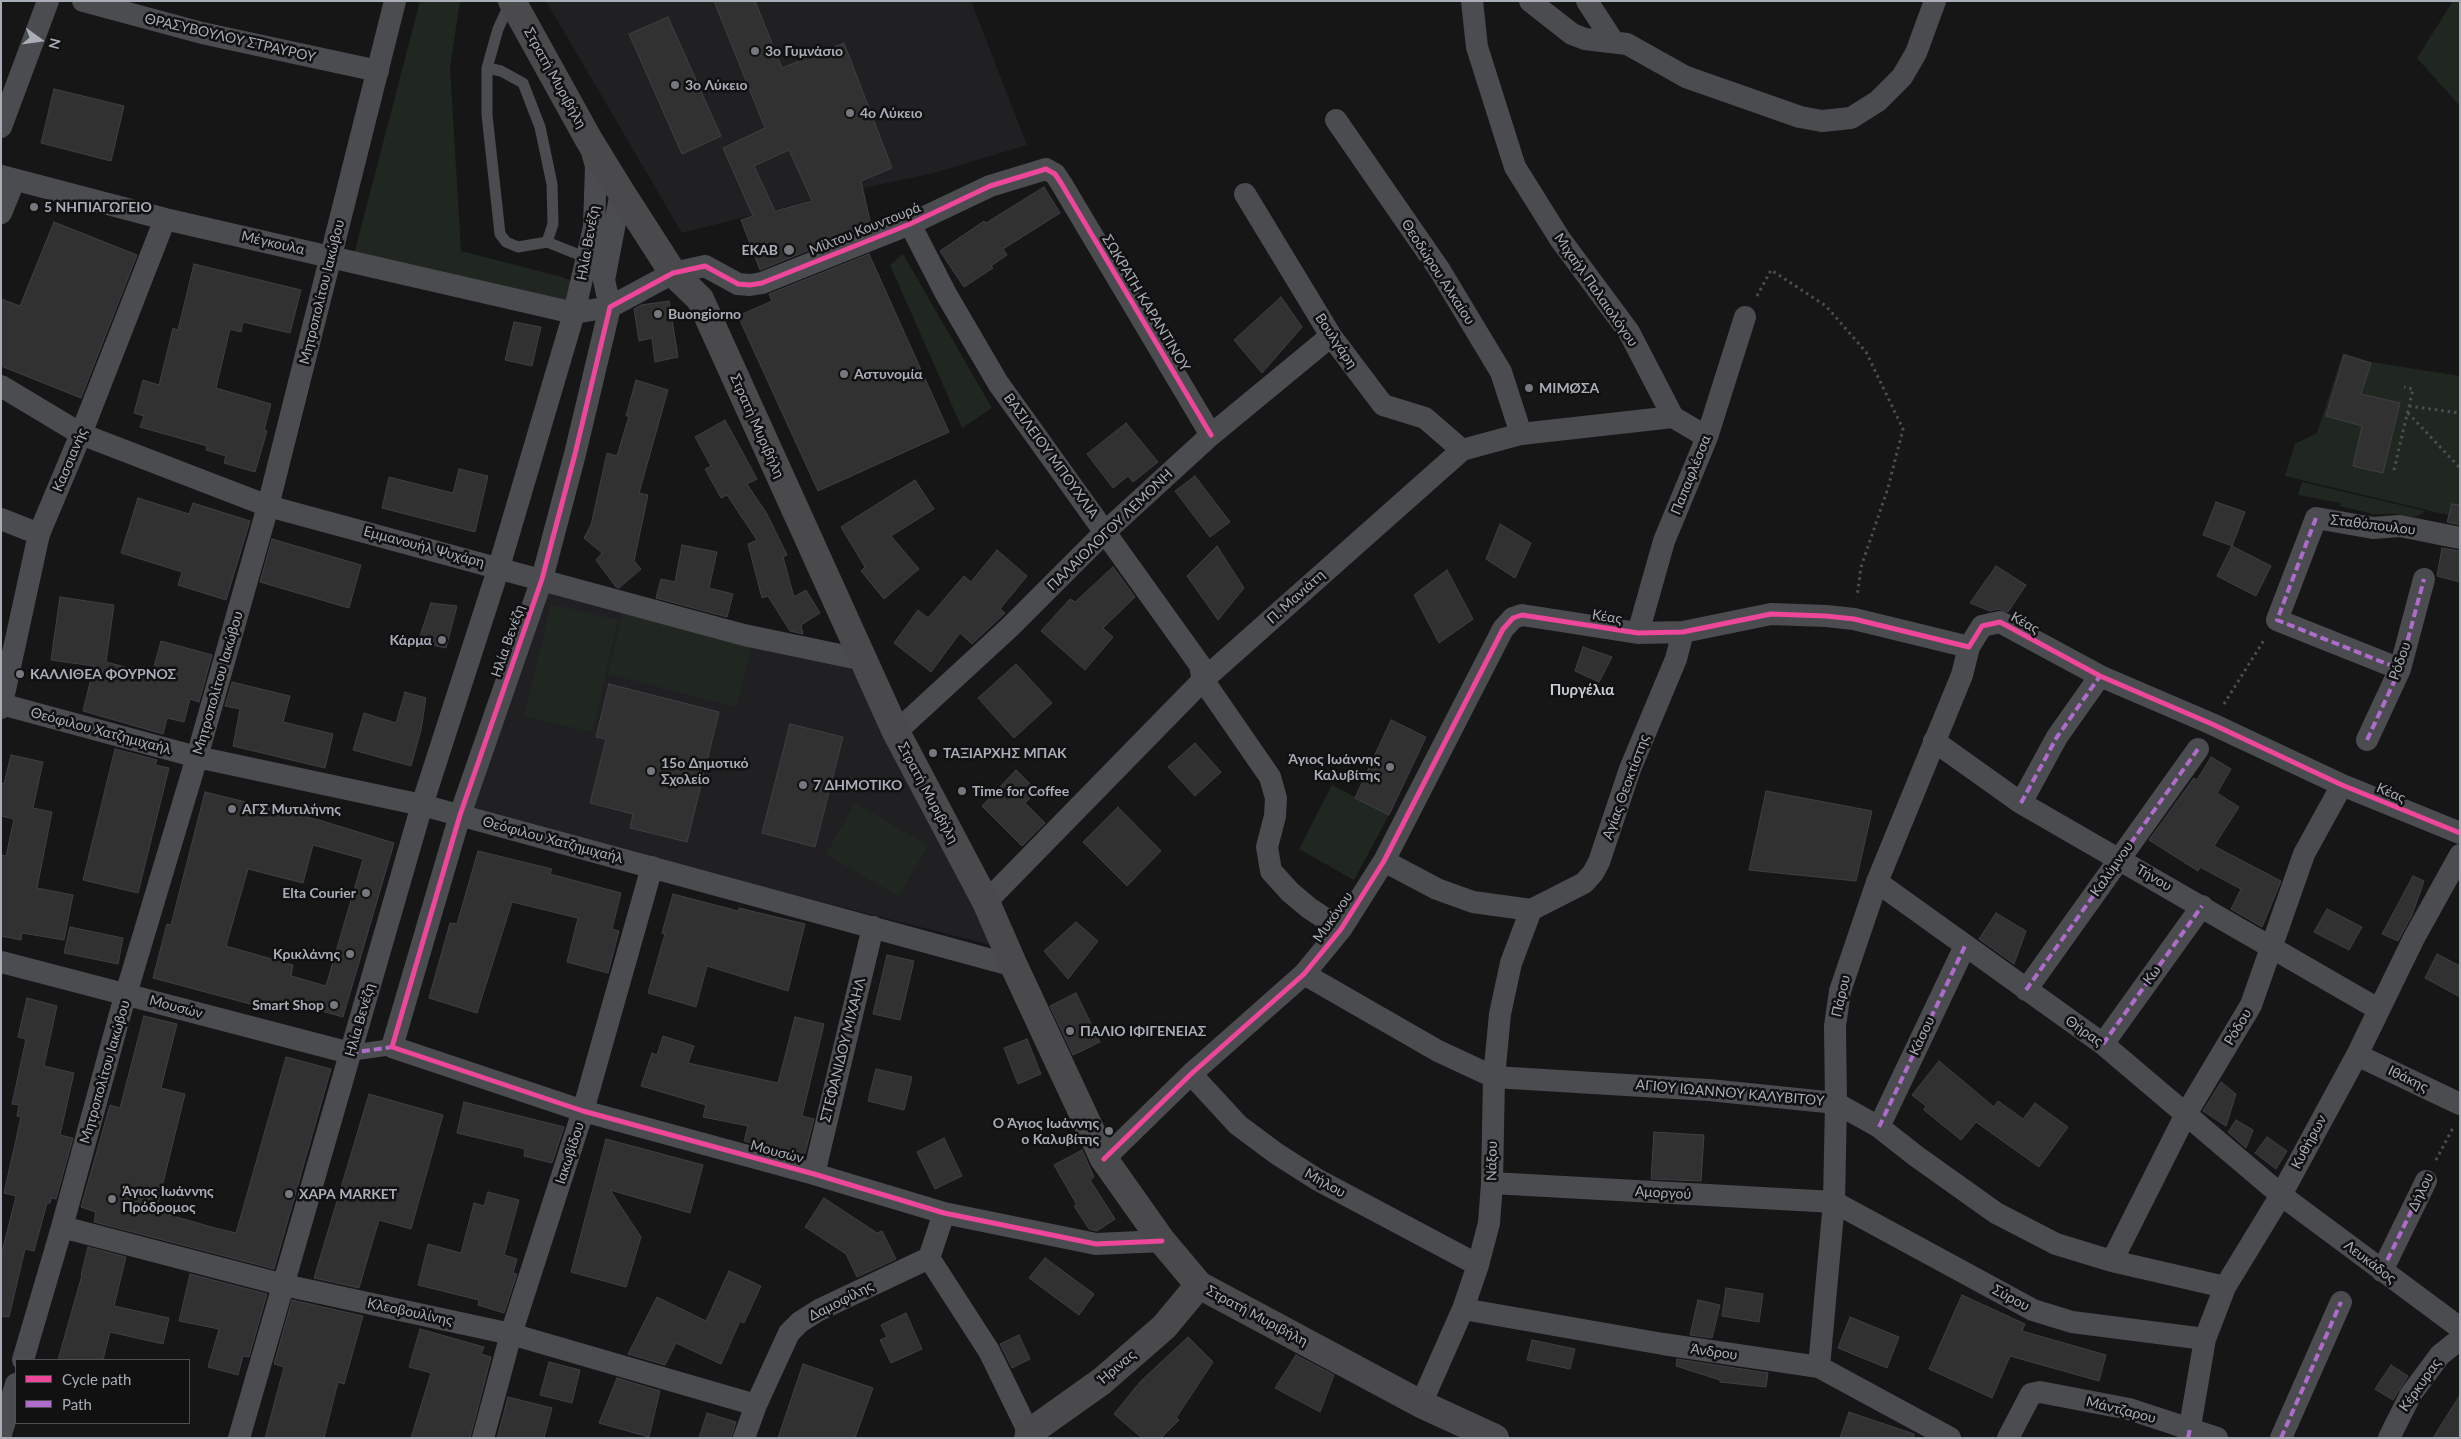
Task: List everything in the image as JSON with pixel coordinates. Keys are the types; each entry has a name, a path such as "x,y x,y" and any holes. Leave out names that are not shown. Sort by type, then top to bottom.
{"main road":[{"name":"Στρατή Μυριβήλη","path":"512,1 589,140 621,192 673,273 700,299 896,732 986,902 1104,1159 1162,1241 1199,1285 1421,1404 1467,1431 1495,1438"},
{"name":"Ήρινας","path":"1028,1436 1102,1381 1164,1327 1199,1285"}],"street":[{"path":"1,126 48,1"},
{"name":"ΘΡΑΣΥΒΟΥΛΟΥ ΣΤΡΑΥΡΟΥ","path":"83,1 202,33 378,71"},
{"name":"Μητροπολίτου Ιακώβου","path":"23,1359 268,506 395,1"},
{"name":"Μιχαήλ Παλαιολόγου","path":"1472,1 1477,46 1514,167 1560,239 1629,332 1673,417"},
{"path":"1530,1 1572,34 1585,39 1626,44 1686,77 1800,117 1822,121 1851,118 1878,101 1902,77 1916,53 1935,1"},
{"path":"1587,1 1612,41"},
{"name":"Θεοδώρου Αλκαίου","path":"1336,120 1438,270 1501,372 1522,434"},
{"name":"Ηλία Βενέζη","path":"239,1438 422,805 499,567 574,313 594,227 597,190 596,166 589,140"},
{"name":"Μίλτου Κουντουρά","path":"673,273 705,266 738,284 750,285 910,224 990,186 1046,169 1055,174 1062,183"},
{"path":"1,213 8,178"},
{"name":"Μέγκουλα","path":"8,178 165,219 574,313"},
{"name":"ΣΩΚΡΑΤΗ ΚΑΡΑΝΤΙΝΟΥ","path":"1062,183 1211,435"},
{"path":"610,307 604,280 621,192"},
{"name":"Βουλγάρη","path":"1245,194 1331,336 1383,406 1425,418 1462,450"},
{"name":"Κασσιανής","path":"2,705 39,534 81,434 165,219"},
{"name":"ΒΑΣΙΛΕΙΟΥ ΜΠΟΥΧΛΙΑ","path":"910,224 946,294 998,383 1200,665 1203,680 1270,777 1276,798 1275,816 1266,847 1271,871 1290,892 1309,908 1341,929"},
{"path":"574,313 610,307 673,273"},
{"name":"Ηλία Βενέζη","path":"392,1047 460,815 542,578 575,454 610,307"},
{"name":"Παπαφλέσσα","path":"1638,634 1664,541 1707,437 1745,317"},
{"name":"ΠΑΛΑΙΟΛΟΓΟΥ ΛΕΜΟΝΗ","path":"896,732 1008,628 1105,532 1211,435 1331,336"},
{"name":"Εμμανουήλ Ψυχάρη","path":"1,386 81,434 268,506 542,578 744,635 864,660"},
{"path":"1673,417 1707,437"},
{"name":"Π. Μανιάτη","path":"986,902 1203,680 1462,450 1522,434 1673,417"},
{"name":"Σταθόπουλου","path":"2277,620 2316,518 2373,528 2400,526 2460,538"},
{"path":"1,519 39,534"},
{"name":"Ρόδου","path":"2367,740 2400,669 2424,580"},
{"name":"Κέας","path":"1503,629 1513,618 1522,615 1638,634 1684,632 1771,614 1826,616 1854,620 1968,647 1982,626 2000,622 2100,676 2212,724 2342,785 2460,833"},
{"path":"2277,620 2400,669"},
{"name":"Μυκόνου","path":"1104,1159 1191,1074 1304,974 1341,929 1384,861 1503,629"},
{"name":"Αγίας Θεοκτίστης","path":"1532,910 1584,882 1593,873 1599,862 1630,769 1676,659 1684,632"},
{"name":"Πάρου","path":"1819,1367 1834,1202 1835,1026 1840,991 1877,882 1962,675 1968,647"},
{"path":"2020,803 2057,737 2100,676"},
{"name":"Θεόφιλου Χατζημιχαήλ","path":"2,705 197,757 422,805 1014,966"},
{"name":"Τήνου","path":"1934,742 2020,803 2120,858 2378,1009"},
{"name":"Καλύμνου","path":"2026,990 2198,748"},
{"name":"Ρόδου","path":"2112,1261 2186,1114 2251,1005 2304,854 2342,785"},
{"name":"Κυθήρων","path":"2189,1433 2206,1339 2224,1287 2281,1194 2357,1055 2378,1009 2460,855"},
{"path":"1384,861 1437,889 1473,902 1532,910"},
{"name":"Ιακωβίδου","path":"483,1438 511,1334 583,1111 652,867"},
{"name":"Θήρας","path":"1877,882 2103,1044 2281,1194"},
{"name":"Κω","path":"2103,1044 2202,906"},
{"name":"Νάξου","path":"1421,1404 1462,1309 1478,1265 1489,1223 1492,1184 1494,1077 1500,1014 1511,963 1532,910"},
{"name":"ΣΤΕΦΑΝΙΔΟΥ ΜΙΧΑΗΛ","path":"814,1174 873,927"},
{"name":"Κάσου","path":"1879,1127 1965,946"},
{"name":"Μουσών","path":"1,962 350,1053"},
{"name":"ΑΓΙΟΥ ΙΩΑΝΝΟΥ ΚΑΛΥΒΙΤΟΥ","path":"1304,974 1438,1051 1494,1077 1709,1090 1836,1102 1879,1127 1916,1156 1996,1212 2056,1244 2112,1261 2224,1287"},
{"path":"350,1053 392,1047"},
{"name":"Μουσών","path":"392,1047 583,1111 814,1174 944,1213 1096,1244 1162,1241"},
{"name":"Ιθάκης","path":"2357,1055 2458,1113"},
{"name":"Μήλου","path":"1191,1074 1238,1125 1277,1154 1318,1180 1478,1265"},
{"name":"Δήλου","path":"2382,1271 2426,1181"},
{"name":"Αμοργού","path":"1492,1184 1834,1202"},
{"name":"Λευκάδος","path":"2281,1194 2460,1328"},
{"name":"Σύρου","path":"1834,1202 2033,1310 2072,1322 2206,1339"},
{"path":"944,1213 929,1258 989,1351 1028,1436"},
{"name":"Κλεοβουλίνης","path":"62,1227 284,1285 511,1334 756,1405"},
{"name":"Δαμοφίλης","path":"744,1438 756,1405 789,1333 800,1322 819,1310 929,1258"},
{"path":"2281,1438 2341,1302"},
{"name":"Άνδρου","path":"1462,1309 1663,1344 1819,1367 1950,1438"},
{"name":"Κέρκυρας","path":"2389,1438 2411,1394 2450,1360 2460,1338"},
{"path":"1,1434 15,1387"},
{"name":"Μάντζαρου","path":"2008,1438 2031,1394 2040,1392 2129,1409 2189,1433 2217,1438"}],"lane":[{"path":"512,1 498,29 487,68 487,115 500,234 506,242 518,247 546,242 587,258"},
{"path":"487,68 501,71 523,83 540,127 552,184 553,224 546,242"}],"path":[{"path":"1745,317 1771,270 1826,306 1866,352 1903,430 1888,488 1861,567 1854,620"},
{"path":"2394,470 2412,389 2404,387"},
{"path":"2409,406 2460,413"},
{"path":"2407,413 2460,468"},
{"path":"2212,724 2277,620"}],"shaded area":[{"path":"420,1 460,1 450,67 461,251 562,277 581,285 574,313 352,262"},
{"path":"546,1 971,1 1027,145 934,173 844,192 682,233"},
{"path":"2453,1 2460,1 2460,106 2417,58"},
{"path":"903,254 992,408 962,428 890,265"},
{"path":"2343,353 2371,362 2460,376 2460,518 2285,476 2295,444 2317,433"},
{"path":"2302,482 2426,511 2415,517 2373,514 2340,506 2341,503 2298,495"},
{"path":"545,589 850,667 999,947 470,813"},
{"path":"551,604 618,620 592,732 524,716"},
{"path":"623,612 752,645 736,707 608,674"},
{"path":"1332,785 1389,815 1354,880 1299,849"},
{"path":"855,803 928,846 898,896 826,854"}],"building":[{"path":"714,1 755,1 782,68 844,43 892,168 861,181 871,225 760,270 741,220 753,216 723,148 765,128","holes":["789,150 812,201 775,211 754,166"]},
{"name":"3ο Λύκειο","path":"668,17 721,136 682,154 629,34"},
{"path":"54,89 124,106 111,161 41,143"},
{"path":"1044,187 1060,213 1003,249 1007,255 991,266 993,268 964,287 940,251 984,221 986,223"},
{"path":"54,222 137,255 81,398 1,366 1,299 20,306"},
{"name":"Αστυνομία","path":"869,254 949,432 818,491 738,316 772,301 769,294"},
{"path":"194,264 301,290 290,333 243,322 241,332 230,329 216,388 271,404 264,430 267,431 255,472 224,463 226,456 206,450 207,446 140,427 144,416 134,413 143,380 159,385 173,328 178,330"},
{"path":"1281,297 1302,327 1262,373 1234,340"},
{"path":"669,301 678,357 655,362 652,338 639,341 634,309 641,305"},
{"path":"514,322 541,327 532,366 505,360"},
{"path":"2344,355 2371,363 2361,394 2400,403 2383,473 2353,466 2362,426 2326,416"},
{"path":"636,380 668,390 639,493 648,495 634,561 641,569 619,588 616,587 596,560 602,553 584,538 591,525 607,453 617,456 629,416 626,416"},
{"path":"725,420 757,479 747,484 767,514 787,555 783,557 794,597 806,590 820,613 801,625 803,634 790,631 768,596 762,598 748,544 757,540 727,495 721,498 705,469 711,466 695,437"},
{"path":"1126,423 1158,462 1133,482 1128,476 1113,488 1087,454"},
{"path":"459,469 488,476 475,532 382,508 389,477 453,493"},
{"path":"1195,476 1230,522 1210,537 1175,491"},
{"path":"915,480 934,509 891,536 919,569 884,599 861,571 865,567 841,527"},
{"path":"138,498 189,514 193,503 250,521 226,600 178,585 182,572 121,553"},
{"path":"2216,502 2245,512 2232,546 2203,535"},
{"path":"2452,504 2460,505 2460,525 2447,522"},
{"path":"1500,524 1531,543 1515,578 1486,559"},
{"path":"272,539 361,565 349,608 260,582"},
{"path":"682,545 717,552 709,588 733,594 727,617 656,598 661,579 675,582"},
{"path":"1217,546 1244,588 1218,620 1187,576"},
{"path":"2232,546 2271,566 2256,596 2217,576"},
{"path":"2442,548 2460,551 2460,582 2437,576"},
{"path":"997,550 1027,576 1000,609 1005,613 972,644 960,633 931,672 894,643 918,610 928,618 964,576 971,582"},
{"path":"1996,566 2026,585 2008,612 1998,609 1990,611 1970,603"},
{"path":"1113,567 1135,597 1103,628 1113,637 1085,670 1041,631 1070,599 1075,602"},
{"path":"1447,570 1473,619 1439,643 1414,595"},
{"path":"60,597 114,605 106,662 152,674 161,641 212,655 199,702 190,699 184,722 167,718 163,734 83,711 94,666 51,660"},
{"path":"431,603 457,606 446,648 418,642"},
{"path":"1583,647 1612,657 1599,682 1575,671"},
{"path":"1016,664 1052,703 1014,738 978,698"},
{"path":"232,682 290,696 283,722 333,734 325,768 233,746 240,709 225,706"},
{"name":"15o Δημοτικό Σχολείο","path":"609,684 719,712 687,842 630,828 633,814 590,803 606,739 596,737"},
{"path":"405,692 426,698 421,730 411,766 353,750 364,713 396,723"},
{"name":"Άγιος Ιωάννης Καλυβίτης","path":"1391,720 1426,737 1389,815 1355,798"},
{"name":"7 ΔΗΜΟΤΙΚΟ","path":"790,724 843,737 815,847 762,833"},
{"path":"1195,743 1221,772 1195,796 1168,767"},
{"path":"115,749 157,760 155,765 169,768 138,893 83,880"},
{"path":"11,755 43,762 33,808 52,812 37,888 73,895 64,940 22,933 21,940 1,936 1,855 6,856 14,819 1,816 1,783 4,784"},
{"path":"2211,757 2231,769 2217,793 2239,807 2214,846 2281,881 2262,927 2231,909 2241,889 2200,867 2198,871 2149,840 2194,778 2197,780"},
{"path":"1016,770 1037,791 1025,803 1045,823 1022,846 982,806"},
{"path":"1766,791 1872,811 1856,881 1749,870"},
{"path":"205,792 319,820 394,843 343,1017 283,1000 280,1012 153,978 167,924 171,925","holes":["313,845 363,859 326,986 291,976 293,965 226,946 248,869 303,883"]},
{"path":"1118,807 1161,851 1127,886 1083,842"},
{"path":"478,851 552,869 550,874 621,893 612,929 619,931 608,973 567,962 578,918 512,902 477,1013 429,998 450,923 457,924"},
{"path":"2413,876 2424,881 2412,915 2398,941 2382,934"},
{"path":"673,894 738,911 739,908 805,924 788,991 707,966 696,1007 648,993 665,934 662,933"},
{"path":"2327,909 2362,927 2349,950 2314,932"},
{"path":"1996,913 2026,931 2014,964 1979,939"},
{"path":"1076,922 1098,941 1068,979 1044,951"},
{"path":"70,927 123,938 118,964 64,953"},
{"path":"2437,954 2460,966 2460,997 2425,978"},
{"path":"887,955 914,961 900,1020 873,1014"},
{"path":"1076,993 1100,1042 1073,1055 1050,1006"},
{"path":"27,998 57,1006 44,1066 74,1073 60,1135 73,1138 56,1199 51,1198 50,1203 47,1203 34,1251 25,1249 9,1317 1,1316 1,1256 16,1196 4,1193 21,1117 17,1116 19,1105 12,1104 26,1039 18,1037"},
{"path":"144,1016 177,1024 161,1088 185,1094 156,1211 215,1228 236,1233 286,1057 331,1069 274,1269 94,1222 96,1212 81,1207 110,1105 120,1108"},
{"path":"795,1017 824,1024 802,1116 814,1119 804,1157 744,1141 748,1126 703,1117 706,1105 641,1086 652,1053 657,1055 663,1036 694,1046 688,1063 778,1083"},
{"path":"1027,1039 1041,1074 1018,1084 1004,1048"},
{"path":"1939,1061 1994,1107 1998,1101 2023,1119 2035,1103 2068,1127 2039,1167 1976,1122 1961,1140 1924,1110 1926,1106 1912,1095"},
{"path":"876,1069 912,1077 904,1110 868,1101"},
{"path":"2221,1082 2236,1094 2226,1126 2203,1111"},
{"path":"369,1094 443,1115 411,1229 379,1220 359,1288 314,1278"},
{"path":"464,1102 564,1127 552,1163 524,1156 525,1149 457,1133"},
{"path":"2236,1120 2253,1130 2246,1148 2228,1132"},
{"path":"1654,1132 1704,1135 1701,1181 1651,1179"},
{"path":"2267,1137 2287,1151 2276,1169 2255,1153"},
{"path":"944,1138 962,1176 935,1189 917,1152"},
{"path":"606,1139 703,1165 690,1213 610,1190 641,1237 626,1287 571,1272"},
{"path":"1082,1150 1094,1177 1090,1180 1115,1219 1097,1231 1089,1229 1074,1206 1077,1205 1054,1165"},
{"path":"488,1192 519,1200 504,1255 517,1259 513,1273 517,1274 504,1313 478,1305 479,1300 418,1285 428,1244 461,1253 474,1203 484,1206"},
{"path":"824,1198 877,1233 882,1231 896,1259 857,1277 846,1254 805,1227"},
{"path":"88,1247 126,1257 114,1306 169,1318 163,1344 110,1332 103,1359 58,1359"},
{"path":"1045,1258 1094,1294 1079,1315 1029,1278"},
{"path":"729,1271 761,1286 744,1323 740,1321 721,1364 676,1343 665,1365 628,1354 657,1297 706,1321"},
{"path":"190,1274 267,1294 249,1357 243,1356 238,1375 208,1367 219,1329 179,1321"},
{"path":"1726,1288 1763,1294 1759,1322 1722,1316"},
{"path":"1962,1295 2025,1324 2022,1331 2106,1355 2099,1381 2010,1356 1992,1398 1929,1369"},
{"path":"292,1300 363,1316 344,1384 338,1382 324,1438 265,1438 284,1367 274,1364"},
{"path":"1698,1300 1720,1305 1712,1338 1690,1335"},
{"path":"906,1313 922,1349 891,1363 880,1340 887,1337 881,1325"},
{"path":"1850,1317 1899,1337 1887,1368 1838,1348"},
{"path":"420,1329 484,1347 481,1354 491,1357 470,1438 411,1438 431,1373 409,1367"},
{"path":"1019,1335 1030,1359 1012,1368 1000,1344"},
{"path":"1188,1337 1213,1362 1176,1418 1179,1420 1161,1438 1142,1438 1114,1414 1140,1382"},
{"path":"1532,1340 1575,1349 1570,1369 1527,1360"},
{"path":"1296,1355 1334,1375 1320,1412 1275,1388"},
{"path":"1677,1359 1768,1373 1766,1387 1720,1382 1720,1380 1676,1366"},
{"path":"549,1362 580,1370 572,1403 540,1395"},
{"path":"803,1364 873,1388 855,1438 778,1438"},
{"path":"2391,1365 2408,1376 2393,1400 2375,1389"},
{"path":"617,1378 660,1391 649,1437 599,1423"},
{"path":"2460,1395 2460,1438 2433,1438"},
{"path":"508,1397 552,1408 544,1438 497,1438"},
{"path":"1849,1412 1914,1434 1914,1438 1840,1438"},
{"path":"707,1413 736,1422 731,1438 699,1438"}],"marked path":[{"path":"2316,518 2277,620 2400,669"},
{"path":"2367,740 2400,669 2424,579"},
{"path":"2021,803 2057,737 2100,676"},
{"path":"2026,990 2198,749"},
{"path":"2103,1044 2202,906"},
{"path":"1879,1127 1965,946"},
{"path":"350,1053 392,1047"},
{"path":"2382,1271 2426,1181"},
{"path":"2281,1438 2341,1302"},
{"path":"2188,1438 2190,1429"}],"cycle path":[{"path":"1162,1241 1096,1244 944,1213 814,1174 583,1111 392,1047 460,815 542,579 575,454 610,307 673,273 705,266 738,284 762,283 910,224 990,186 1046,169 1055,174 1061,183 1211,435"},
{"path":"1104,1159 1191,1074 1304,974 1341,929 1384,861 1503,629 1513,618 1522,615 1638,633 1683,632 1771,614 1826,616 1854,619 1969,647 1982,626 2000,622 2100,676 2212,724 2342,785 2460,833"}],"place":[{"name":"3ο Γυμνάσιο","path":"755,51"},
{"name":"3ο Λύκειο","path":"675,85"},
{"name":"4ο Λύκειο","path":"850,113"},
{"name":"5 ΝΗΠΙΑΓΩΓΕΙΟ","path":"34,207"},
{"name":"ΕΚΑΒ","path":"789,250"},
{"name":"Buongiorno","path":"658,314"},
{"name":"Αστυνομία","path":"844,374"},
{"name":"MIMØΣΑ","path":"1529,388"},
{"name":"Κάρμα","path":"442,640"},
{"name":"ΚΑΛΛΙΘΕΑ ΦΟΥΡΝΟΣ","path":"20,674"},
{"name":"ΤΑΞΙΑΡΧΗΣ ΜΠΑΚ","path":"933,753"},
{"name":"Άγιος Ιωάννης Καλυβίτης","path":"1390,767"},
{"name":"15o Δημοτικό Σχολείο","path":"651,771"},
{"name":"7 ΔΗΜΟΤΙΚΟ","path":"803,785"},
{"name":"Time for Coffee","path":"962,791"},
{"name":"ΑΓΣ Μυτιλήνης","path":"232,809"},
{"name":"Elta Courier","path":"366,893"},
{"name":"Κρικλάνης","path":"350,954"},
{"name":"Smart Shop","path":"334,1005"},
{"name":"ΠΑΛΙΟ ΙΦΙΓΕΝΕΙΑΣ","path":"1070,1031"},
{"name":"Ο Άγιος Ιωάννης ο Καλυβίτης","path":"1109,1131"},
{"name":"XAPA MARKET","path":"289,1194"},
{"name":"Άγιος Ιωάννης Πρόδρομος","path":"112,1199"}],"district":[{"name":"Πυργέλια","path":"1582,690"}]}
